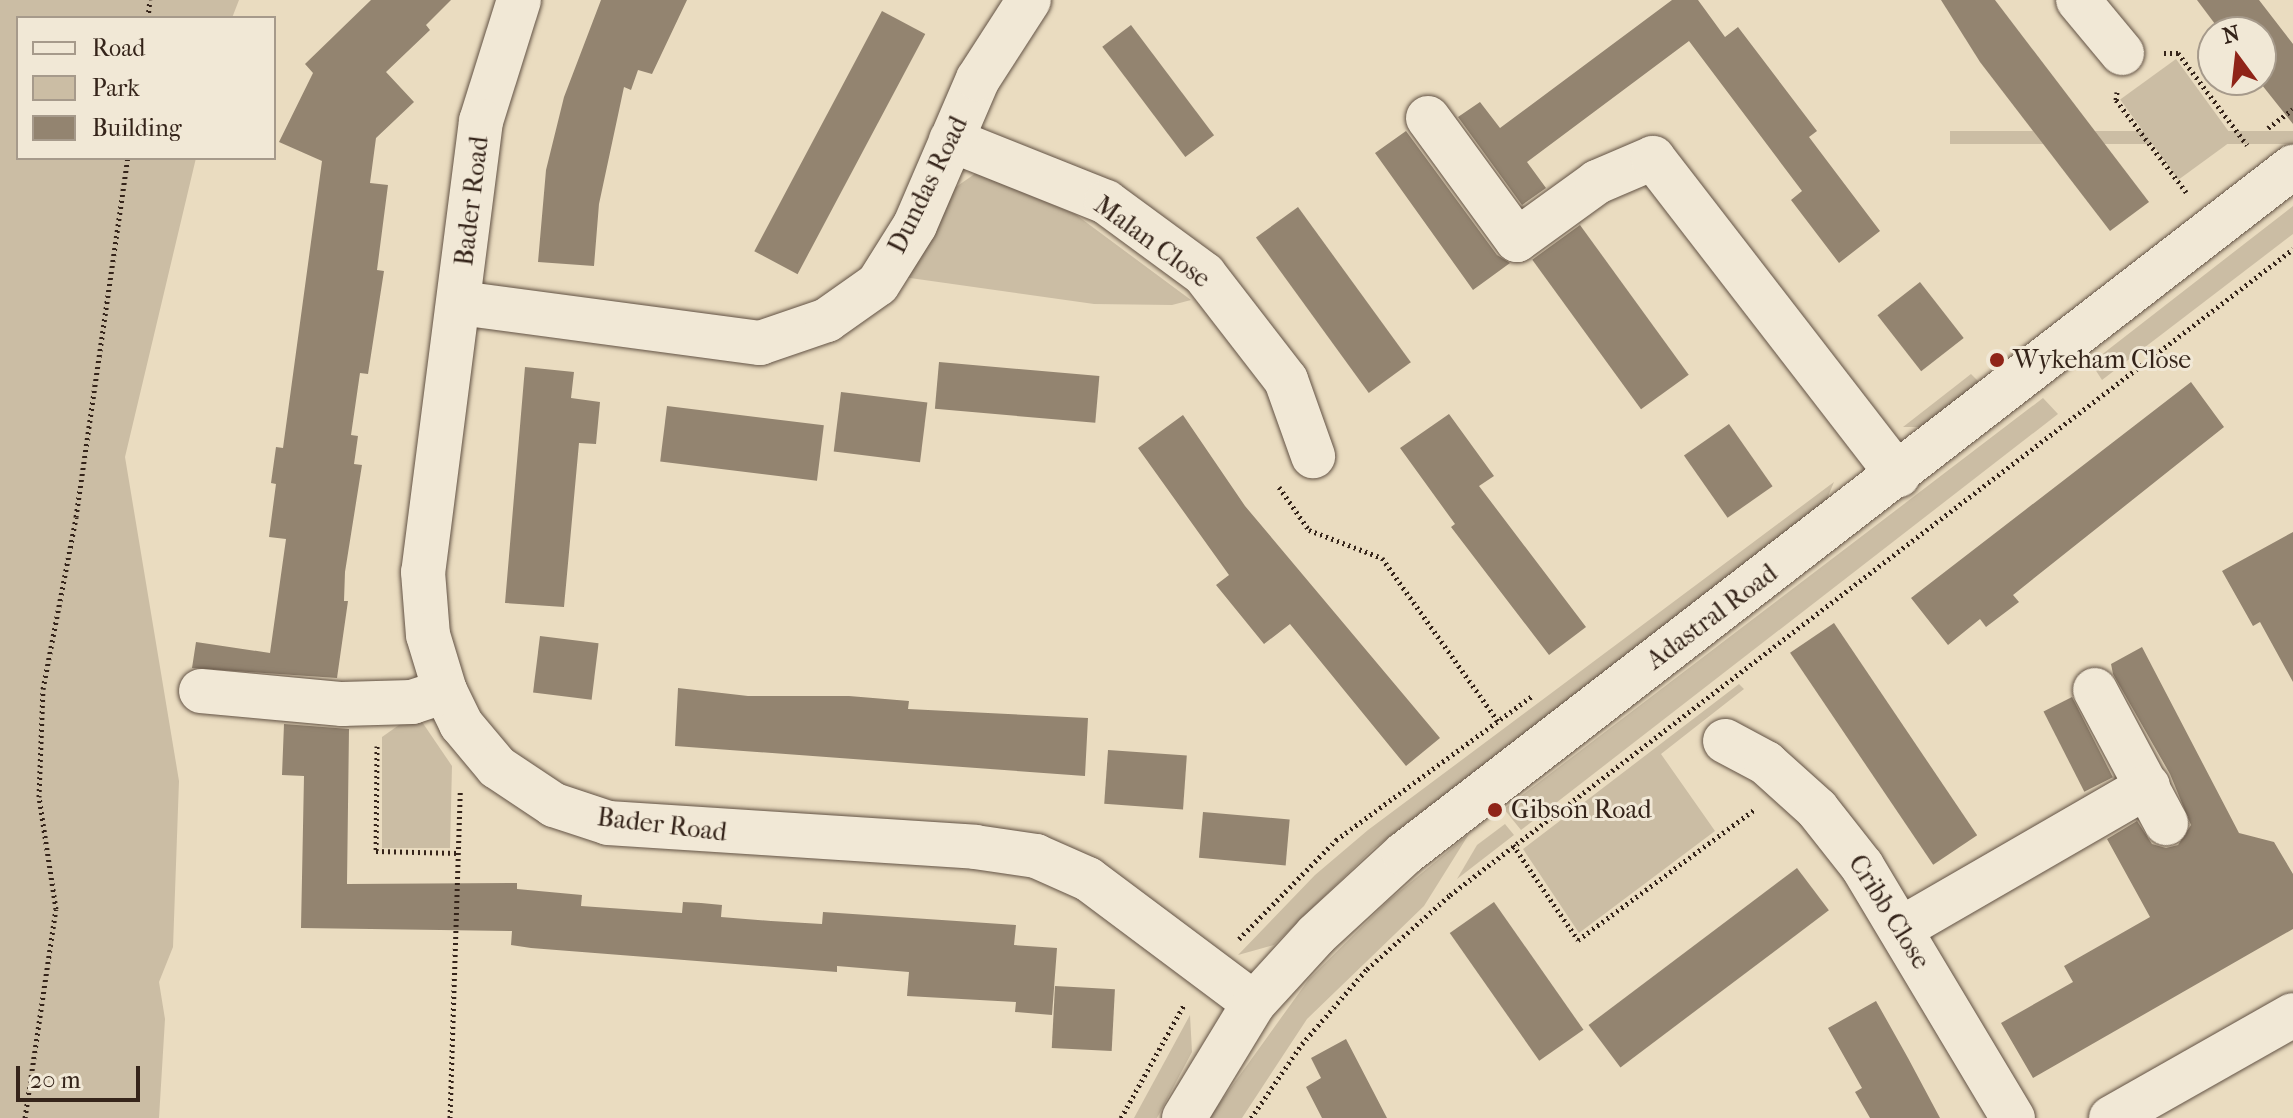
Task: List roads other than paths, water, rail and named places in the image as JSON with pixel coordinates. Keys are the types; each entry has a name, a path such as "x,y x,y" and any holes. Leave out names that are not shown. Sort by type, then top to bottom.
{"street":[{"name":"Bader Road","path":"519,0 481,121 423,572 428,635 453,707 497,767 554,805 608,823 975,847 1036,856 1088,879 1254,1003"},
{"name":"Dundas Road","path":"460,303 760,343 827,320 878,284 915,225 978,79 1029,0"},
{"path":"2089,4 2122,53"},
{"path":"1428,118 1517,240 1597,182 1653,158 1898,475"},
{"name":"Malan Close","path":"951,140 1106,202 1204,274 1286,380 1313,456"},
{"name":"Adastral Road","path":"1184,1118 1254,1003 1316,935 1404,854 2293,167"},
{"path":"1902,928 2157,805 2095,690"},
{"path":"201,691 453,707"},
{"name":"Cribb Close","path":"1725,741 1766,763 1790,784 1817,809 1862,866 1902,928 2013,1118"},
{"path":"2111,1118 2293,1015"}],"place":[{"name":"Wykeham Close","path":"1997,360"},
{"name":"Gibson Road","path":"1495,810"}]}
